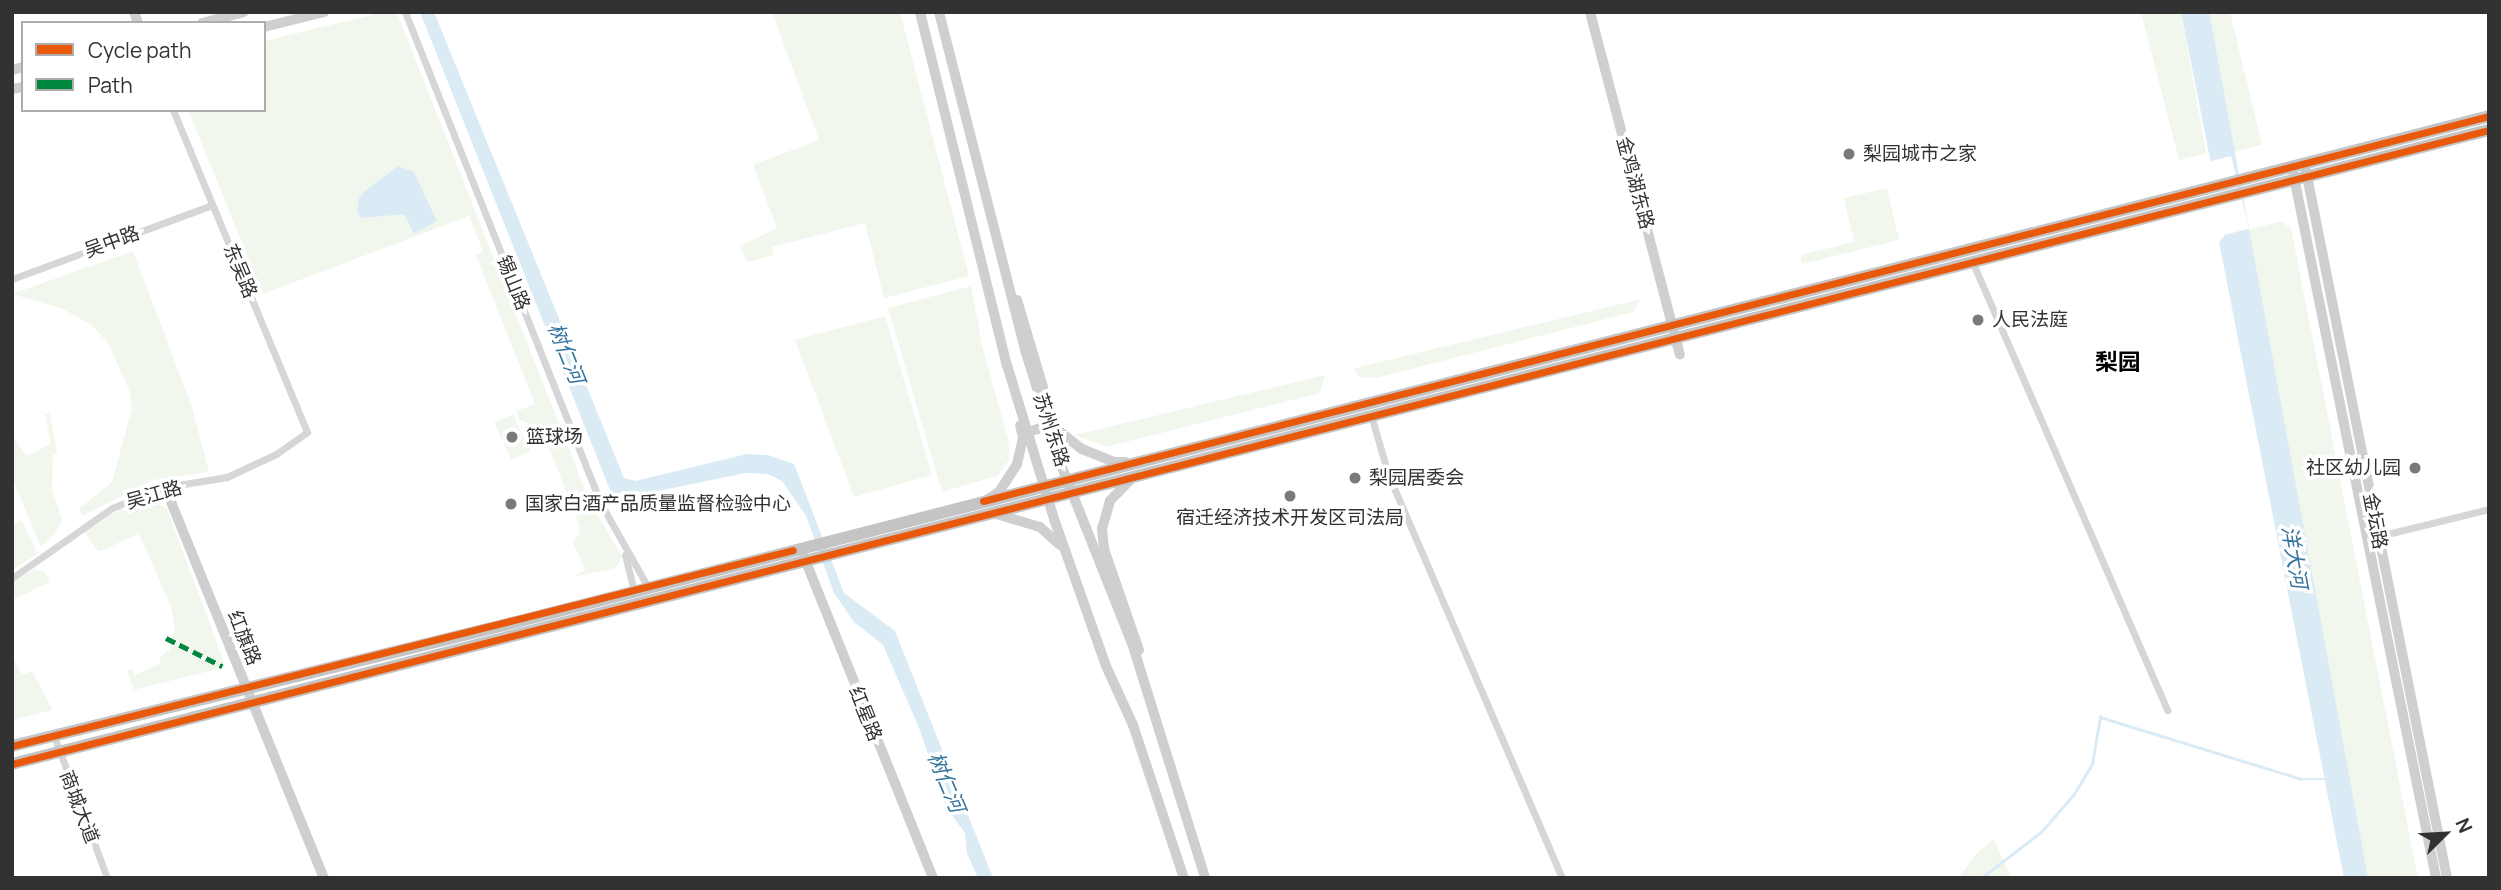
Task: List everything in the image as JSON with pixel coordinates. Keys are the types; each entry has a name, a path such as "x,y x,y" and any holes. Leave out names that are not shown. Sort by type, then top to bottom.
{"highway":[{"path":"1046,492 1067,479 1134,468 1371,415 1967,250 2489,116"},
{"path":"12,764 987,506 1046,492 1073,492 1134,468 1675,333 1973,263 2489,130"},
{"path":"12,746 634,590 803,554"}],"street":[{"path":"210,21 244,12"},
{"path":"266,26 324,12"},
{"name":"锡山路","path":"403,12 601,504 648,587"},
{"name":"锡山路","path":"403,12 597,506 621,544 634,590"},
{"name":"苏州东路","path":"920,12 1028,432 1046,492 1106,666 1133,725 1184,878"},
{"name":"苏州东路","path":"939,12 1004,268 1049,425 1067,479 1132,643 1147,702 1205,878"},
{"name":"金鸡湖东路","path":"1590,12 1681,354"},
{"name":"东吴路","path":"174,112 307,432"},
{"name":"金坛路","path":"2299,165 2367,539 2436,878"},
{"name":"金坛路","path":"2301,179 2378,537 2447,878"},
{"name":"吴中路","path":"12,279 212,205"},
{"path":"1967,250 2167,710"},
{"path":"1004,268 1060,432 1099,458 1134,468 1110,501 1102,529 1104,549 1137,638 1147,702"},
{"path":"986,271 998,342 1023,437 1009,478 987,506 1040,527 1066,555"},
{"path":"1371,415 1388,474 1562,878"},
{"path":"1028,432 1049,425"},
{"name":"吴江路","path":"12,578 84,524 140,495 166,487 227,477 276,454 307,432"},
{"name":"红旗路","path":"166,487 324,878"},
{"path":"2367,539 2489,509"},
{"name":"红星路","path":"803,554 933,878"},
{"name":"商城大道","path":"54,736 107,878"}],"shaded area":[{"path":"384,12 398,15 589,500 622,557 615,568 572,577 585,570 573,542 580,533 579,524 542,430 519,419 516,411 535,404 476,255 483,251 469,216 263,294 189,112 266,112 266,41"},
{"path":"772,12 900,12 969,276 884,298 865,223 772,247 774,255 747,262 740,246 777,228 753,165 819,140"},
{"path":"2141,12 2181,12 2206,153 2179,160"},
{"path":"2209,12 2230,12 2262,145 2233,152"},
{"path":"1887,188 1899,240 1802,264 1800,255 1854,242 1844,198"},
{"path":"2280,221 2291,228 2418,878 2368,878 2246,231"},
{"path":"133,251 192,407 209,472 153,480 82,516 79,509 112,482 132,408 129,390 108,343 91,325 63,309 12,294"},
{"path":"971,286 982,345 1009,443 1009,460 997,476 942,492 888,308"},
{"path":"1641,299 1633,312 1376,378 1358,377 1355,368"},
{"path":"885,316 932,475 854,497 795,340"},
{"path":"1325,375 1320,393 1106,447 1075,435"},
{"path":"50,413 57,454 53,455 52,489 62,519 55,534 41,547 12,478 12,434 26,456 51,444 45,415"},
{"name":"篮球场","path":"513,414 530,451 511,460 494,423"},
{"path":"150,499 167,509 224,662 218,669 134,690 127,671 132,669 135,675 161,663 159,658 170,649 175,625 171,607 139,534 98,552 85,532 130,503"},
{"path":"22,520 36,551 41,552 12,570 12,524"},
{"path":"35,569 45,572 50,582 12,600 12,583"},
{"path":"12,655 22,675 32,671 53,710 12,720"},
{"path":"1994,839 2011,878 1958,878 1975,855"}],"water":[{"name":"树仁河","path":"420,12 434,12 624,478 635,481 747,454 768,455 794,464 844,593 895,631 993,878 978,878 967,853 965,833 946,807 919,728 883,645 854,622 834,593 806,516 782,481 767,474 746,473 614,500"},
{"name":"洋大河","path":"2181,12 2209,12 2210,16 2368,878 2344,878 2219,242 2225,235"},
{"path":"398,166 414,172 437,221 414,234 404,214 362,218 357,213 359,198"}],"pier":[{"path":"2231,156 2249,229 2225,235 2207,162"}],"waterway":[{"path":"1981,878 2041,832 2074,794 2092,764 2100,717 2301,779 2326,779"}],"marked path":[{"path":"166,638 222,666"}],"cycle path":[{"path":"983,501 2489,116"},
{"path":"12,764 2489,130"},
{"path":"12,746 793,550"}],"place":[{"name":"梨园城市之家","path":"1849,154"},
{"name":"人民法庭","path":"1978,320"},
{"name":"篮球场","path":"512,437"},
{"name":"社区幼儿园","path":"2415,468"},
{"name":"梨园居委会","path":"1355,478"},
{"name":"宿迁经济技术开发区司法局","path":"1290,496"},
{"name":"国家白酒产品质量监督检验中心","path":"511,504"}],"district":[{"name":"梨园","path":"2118,361"}]}
